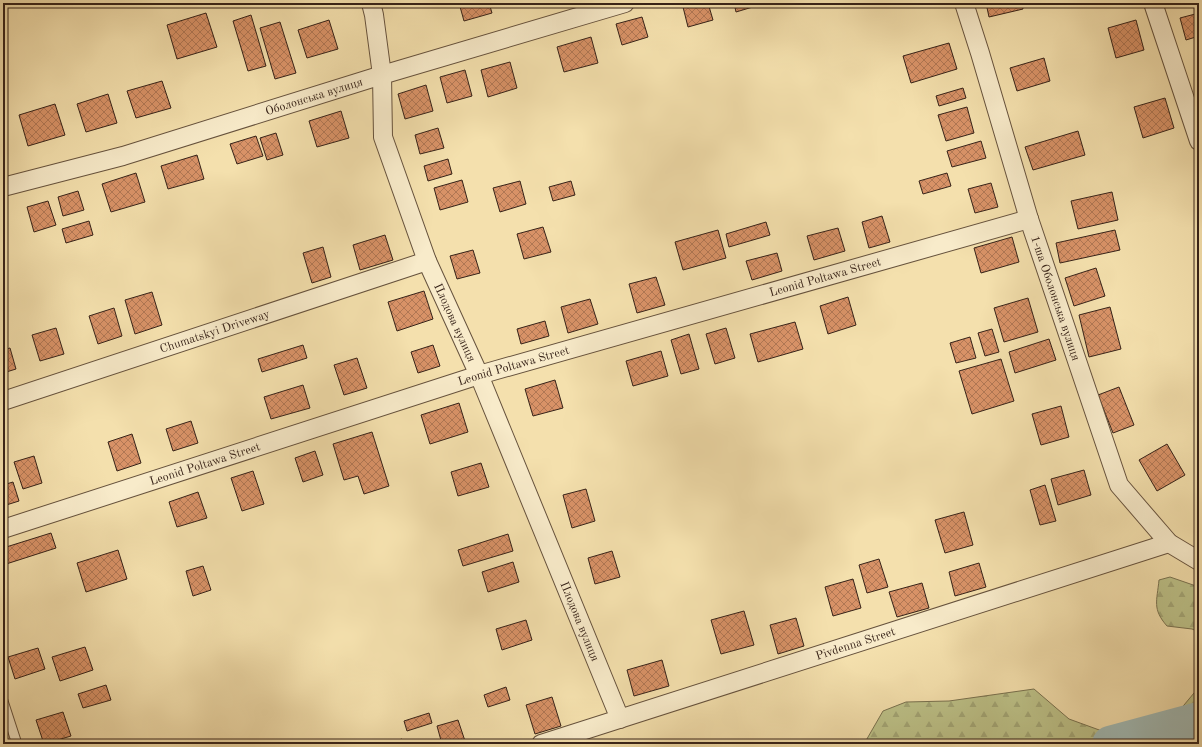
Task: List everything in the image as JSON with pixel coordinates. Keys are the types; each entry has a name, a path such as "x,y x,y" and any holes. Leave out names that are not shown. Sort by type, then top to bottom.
{"street":[{"name":"Плодова вулиця","path":"371,3 374,14 382,75 383,137 427,261 479,375 620,719"},
{"name":"Оболонська вулиця","path":"3,187 124,156 382,75 625,3"},
{"name":"1-ша Оболонська вулиця","path":"964,3 1029,219 1119,485 1169,543 1199,561"},
{"path":"1153,3 1199,142"},
{"name":"Leonid Poltawa Street","path":"3,529 479,375 1029,219"},
{"name":"Chumatskyi Driveway","path":"3,400 427,261"},
{"name":"Pivdenna Street","path":"541,744 1169,543"}],"lane":[{"path":"3,701 17,744"}],"green space":[{"path":"1170,577 1199,587 1199,632 1192,629 1167,626 1159,615 1157,610 1157,599 1159,580"},
{"path":"1199,687 1199,742 1191,744 864,744 883,711 906,702 949,701 1034,689 1069,719 1102,731 1133,727 1167,717 1179,711"}],"building":[{"path":"459,3 489,3 492,13 464,21"},
{"path":"682,3 708,3 713,20 688,27"},
{"path":"734,3 766,3 736,12"},
{"path":"986,3 1022,3 1023,9 989,17"},
{"path":"206,13 217,47 177,59 167,25"},
{"path":"1199,13 1199,36 1186,40 1180,18"},
{"path":"251,15 266,66 248,71 233,21"},
{"path":"642,17 648,37 622,45 616,24"},
{"path":"329,20 338,49 307,58 298,30"},
{"path":"1136,20 1144,50 1116,58 1108,28"},
{"path":"280,22 296,73 275,79 260,28"},
{"path":"591,37 598,63 564,72 557,47"},
{"path":"949,43 957,69 911,83 903,56"},
{"path":"1044,58 1050,81 1017,91 1010,68"},
{"path":"510,62 517,88 488,97 481,70"},
{"path":"465,70 472,96 447,103 440,77"},
{"path":"162,81 171,108 136,118 127,91"},
{"path":"426,85 433,111 405,119 398,94"},
{"path":"963,88 966,98 939,106 936,96"},
{"path":"108,94 117,123 86,132 77,104"},
{"path":"1165,98 1174,128 1143,138 1134,107"},
{"path":"55,104 65,135 28,146 19,115"},
{"path":"967,107 974,133 946,141 938,115"},
{"path":"341,111 349,138 317,147 309,121"},
{"path":"438,128 444,148 420,154 415,135"},
{"path":"1078,131 1085,155 1033,170 1025,147"},
{"path":"276,133 283,155 267,160 260,138"},
{"path":"256,136 263,156 237,164 230,144"},
{"path":"981,141 986,158 952,167 947,151"},
{"path":"197,155 204,179 168,189 161,166"},
{"path":"448,159 452,174 428,181 424,166"},
{"path":"136,173 145,202 111,212 102,184"},
{"path":"947,173 951,186 923,194 919,181"},
{"path":"462,180 468,202 440,210 434,188"},
{"path":"520,181 526,204 500,212 493,188"},
{"path":"571,181 575,195 553,201 549,187"},
{"path":"991,183 998,207 975,213 968,189"},
{"path":"78,191 84,210 63,216 58,197"},
{"path":"1112,192 1118,220 1078,229 1071,201"},
{"path":"48,201 56,225 34,232 27,207"},
{"path":"882,216 890,242 869,248 862,222"},
{"path":"89,221 93,235 66,243 62,229"},
{"path":"766,222 770,235 729,247 726,234"},
{"path":"543,227 551,252 524,259 517,234"},
{"path":"838,228 845,251 814,260 807,236"},
{"path":"718,230 726,258 683,270 675,242"},
{"path":"1115,230 1120,250 1060,263 1056,243"},
{"path":"385,235 393,260 360,270 353,245"},
{"path":"1012,237 1019,262 981,273 974,248"},
{"path":"323,247 331,277 312,283 303,253"},
{"path":"473,250 480,273 457,279 450,256"},
{"path":"777,253 782,271 752,280 746,261"},
{"path":"1096,268 1105,296 1074,306 1065,278"},
{"path":"656,277 665,305 637,313 629,284"},
{"path":"424,291 433,319 397,331 388,302"},
{"path":"152,292 162,325 135,334 125,300"},
{"path":"848,297 856,325 828,334 820,306"},
{"path":"1028,298 1038,332 1004,342 994,308"},
{"path":"590,299 598,324 568,333 561,307"},
{"path":"1110,307 1121,349 1089,357 1079,315"},
{"path":"114,308 122,336 98,344 89,316"},
{"path":"545,321 549,336 521,344 517,329"},
{"path":"795,322 803,349 758,362 750,334"},
{"path":"56,328 64,354 40,361 32,335"},
{"path":"726,328 735,358 715,364 706,334"},
{"path":"992,329 999,352 985,356 978,333"},
{"path":"689,334 699,369 681,374 671,340"},
{"path":"970,337 976,358 956,363 950,343"},
{"path":"1049,339 1056,360 1015,373 1009,352"},
{"path":"303,345 307,358 262,372 258,359"},
{"path":"433,345 440,366 418,373 411,352"},
{"path":"10,348 16,369 3,373 3,350"},
{"path":"661,351 668,376 633,386 626,361"},
{"path":"357,358 367,388 344,395 334,365"},
{"path":"1001,359 1014,401 972,414 959,371"},
{"path":"555,380 563,408 533,416 525,389"},
{"path":"303,385 310,408 271,419 264,397"},
{"path":"1119,387 1134,425 1113,433 1098,395"},
{"path":"459,403 468,432 430,444 421,415"},
{"path":"1061,406 1069,437 1041,445 1032,414"},
{"path":"191,421 198,443 173,451 166,429"},
{"path":"372,432 389,486 364,494 358,476 344,480 333,444"},
{"path":"132,434 141,463 117,471 108,442"},
{"path":"1167,444 1185,475 1157,491 1139,460"},
{"path":"315,451 323,475 303,482 295,458"},
{"path":"34,456 42,483 23,489 14,462"},
{"path":"481,463 489,487 458,496 451,472"},
{"path":"1084,470 1091,495 1058,505 1051,479"},
{"path":"253,471 264,504 242,511 231,478"},
{"path":"13,482 19,501 3,506 3,485"},
{"path":"1045,485 1056,521 1040,525 1030,490"},
{"path":"586,489 595,521 572,528 563,495"},
{"path":"198,492 207,518 177,527 169,502"},
{"path":"964,512 973,545 945,553 935,520"},
{"path":"51,533 56,548 3,565 3,548"},
{"path":"508,534 513,551 463,566 458,550"},
{"path":"118,550 127,579 86,592 77,563"},
{"path":"612,551 620,577 595,584 588,558"},
{"path":"879,559 888,587 867,593 859,565"},
{"path":"513,562 519,582 488,592 482,572"},
{"path":"979,563 986,587 955,596 949,572"},
{"path":"203,566 211,590 193,596 186,571"},
{"path":"853,579 861,608 833,616 825,587"},
{"path":"922,583 929,608 897,617 889,592"},
{"path":"744,611 754,645 721,654 711,620"},
{"path":"796,618 804,646 778,654 770,625"},
{"path":"526,620 532,640 502,650 496,629"},
{"path":"85,647 93,670 60,681 52,657"},
{"path":"38,648 45,669 15,679 8,657"},
{"path":"662,660 669,686 634,696 627,670"},
{"path":"106,685 111,700 83,708 78,694"},
{"path":"506,687 510,700 488,707 484,695"},
{"path":"552,697 561,726 535,734 526,705"},
{"path":"63,712 71,736 44,744 36,720"},
{"path":"429,713 432,723 407,731 404,721"},
{"path":"458,720 466,744 442,744 437,726"},
{"path":"402,739 404,744 385,744"}],"waterway":[{"path":"1110,744 1199,720"}]}
